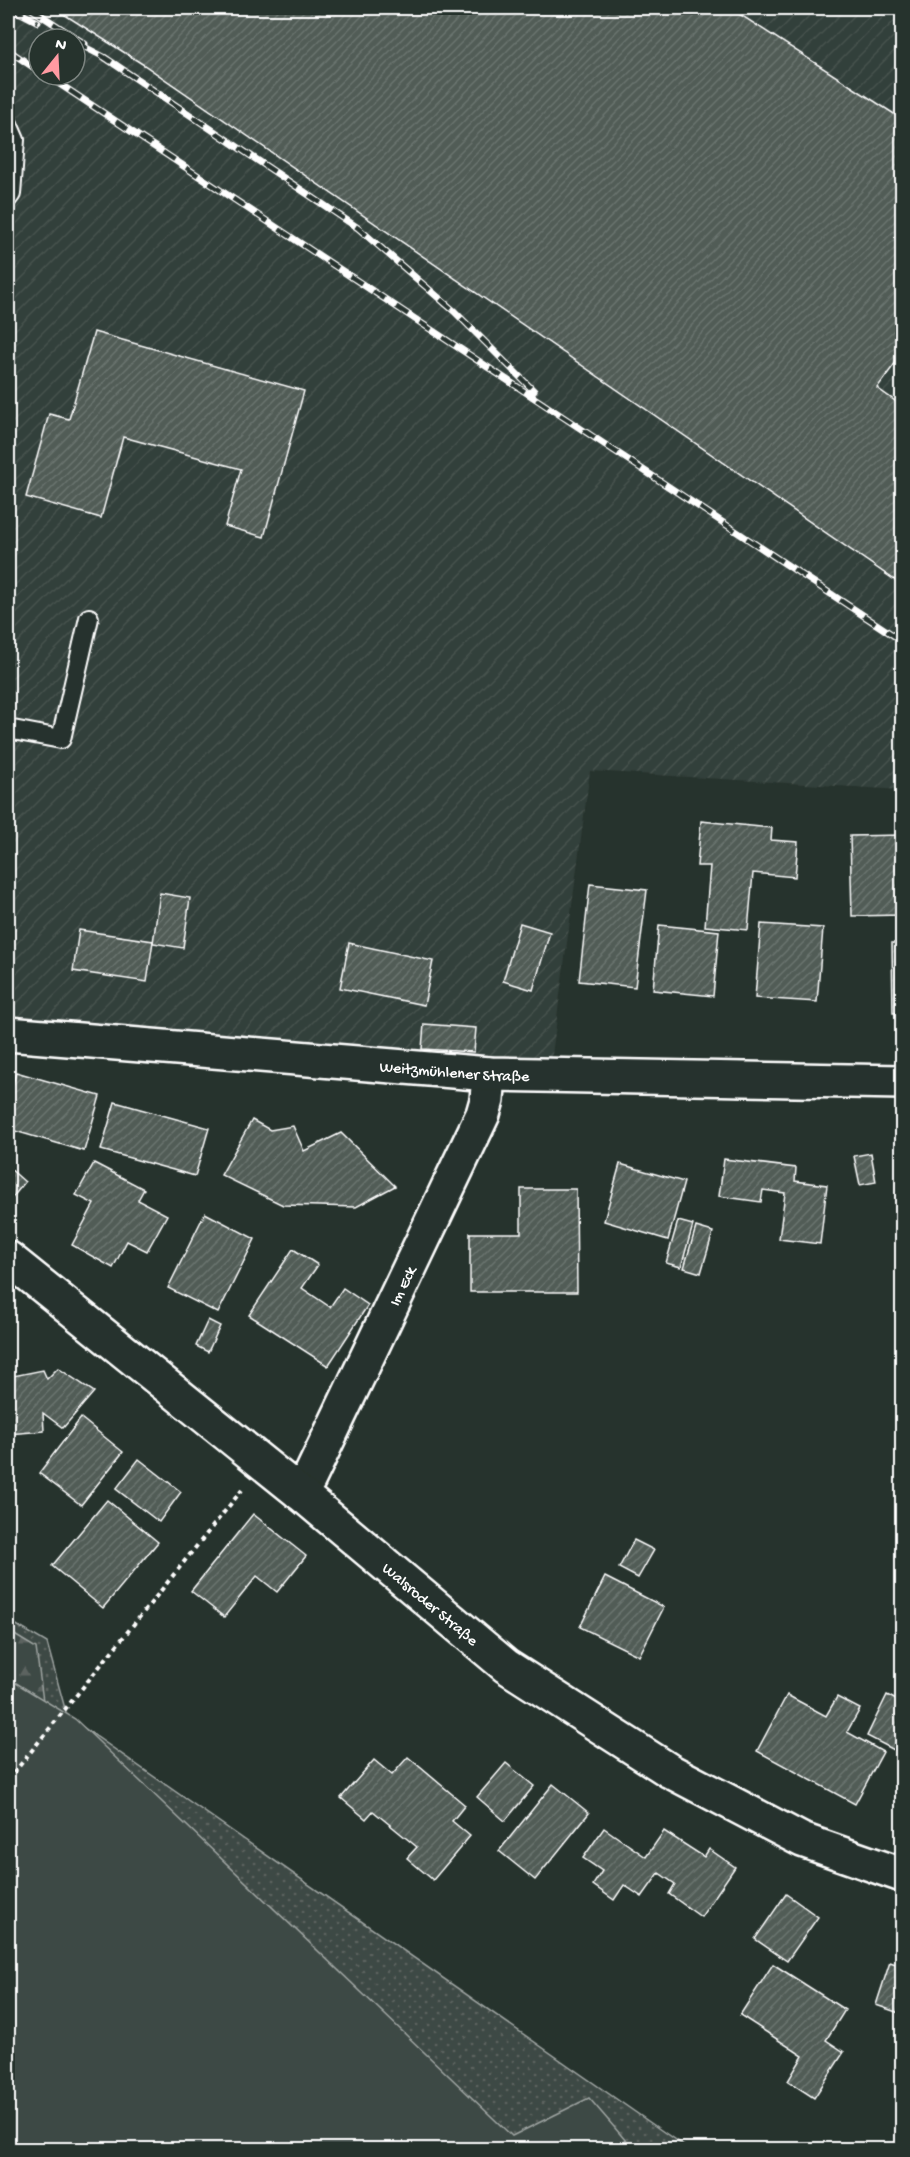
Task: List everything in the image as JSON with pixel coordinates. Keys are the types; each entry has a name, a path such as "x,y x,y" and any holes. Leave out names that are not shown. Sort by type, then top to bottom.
{"street":[{"name":"Weitzmühlener Straße","path":"8,1034 489,1074 903,1082"},
{"name":"Im Eck","path":"300,1493 309,1479 483,1114 487,1100 489,1074"},
{"name":"Walsroder Straße","path":"8,1258 300,1493 506,1666 670,1771 802,1840 903,1875"}],"lane":[{"path":"8,124 15,140 8,198"},
{"path":"8,731 14,730 61,740 89,618"}],"path":[{"path":"8,1780 263,1463"}],"shaded area":[{"path":"8,8 902,8 902,790 590,771 550,1070 8,1022"}],"green space":[{"path":"8,1620 47,1643 67,1716 688,2149 8,2149"},
{"path":"8,1631 36,1648 45,1716 8,1792"},
{"path":"8,1678 75,1719 512,2136 589,2098 633,2149 8,2149"}],"building":[{"path":"54,8 730,8 902,119 902,354 877,388 902,406 902,585 144,65"},
{"path":"94,332 304,391 264,537 225,526 241,469 123,437 101,518 26,497 49,414 69,419"},
{"path":"701,821 772,828 771,840 798,842 795,877 753,873 748,930 705,926 710,866 697,866"},
{"path":"902,835 902,915 852,916 850,836"},
{"path":"590,884 647,890 635,987 579,981"},
{"path":"160,893 190,898 183,948 153,943"},
{"path":"520,923 550,932 533,990 503,981"},
{"path":"761,924 823,928 817,1002 755,998"},
{"path":"659,925 719,931 713,996 653,990"},
{"path":"79,930 153,941 147,982 73,971"},
{"path":"349,943 433,961 424,1005 340,988"},
{"path":"892,943 902,943 902,1013 893,1013"},
{"path":"424,1024 476,1028 474,1052 422,1049"},
{"path":"16,1072 100,1096 84,1151 8,1129 8,1102"},
{"path":"115,1102 209,1128 195,1176 101,1150"},
{"path":"252,1120 270,1130 293,1126 304,1151 341,1133 395,1186 356,1207 283,1205 221,1175"},
{"path":"871,1153 876,1182 860,1185 854,1156"},
{"path":"724,1159 796,1168 795,1181 827,1185 820,1244 779,1239 785,1193 763,1190 761,1202 719,1196"},
{"path":"94,1163 144,1189 138,1200 167,1215 147,1251 127,1241 113,1268 72,1245 94,1204 76,1195"},
{"path":"620,1164 684,1182 668,1240 604,1221"},
{"path":"8,1167 25,1182 8,1203"},
{"path":"521,1189 576,1189 577,1292 470,1292 470,1233 521,1233"},
{"path":"205,1213 255,1239 218,1313 168,1288"},
{"path":"678,1221 693,1225 681,1267 666,1263"},
{"path":"696,1227 713,1232 701,1273 684,1268"},
{"path":"293,1249 318,1265 302,1288 330,1307 343,1288 368,1305 328,1366 249,1315"},
{"path":"208,1320 220,1326 208,1352 196,1346"},
{"path":"58,1368 94,1392 63,1428 43,1413 44,1431 8,1434 8,1377 43,1370 47,1379"},
{"path":"81,1418 123,1452 81,1505 39,1473"},
{"path":"139,1459 181,1492 159,1522 116,1489"},
{"path":"107,1500 158,1542 103,1608 52,1566"},
{"path":"253,1514 306,1556 277,1592 257,1576 224,1617 191,1591"},
{"path":"634,1540 654,1550 638,1578 619,1568"},
{"path":"605,1577 664,1607 639,1656 580,1627"},
{"path":"787,1695 826,1716 837,1697 860,1709 847,1732 883,1752 855,1804 757,1751"},
{"path":"887,1695 902,1703 902,1754 867,1736"},
{"path":"408,1757 465,1805 452,1821 470,1836 433,1880 407,1858 417,1847 373,1811 366,1819 341,1798 374,1760 392,1775"},
{"path":"506,1763 534,1786 505,1821 477,1797"},
{"path":"553,1784 589,1813 535,1880 499,1851"},
{"path":"604,1828 646,1857 664,1831 704,1857 709,1849 735,1867 701,1917 669,1894 675,1884 659,1873 642,1897 624,1885 614,1900 593,1885 602,1871 583,1858"},
{"path":"786,1894 818,1917 787,1961 755,1939"},
{"path":"890,1962 902,1966 902,2014 876,2005"},
{"path":"773,1964 845,2010 826,2040 844,2052 814,2098 788,2081 803,2056 740,2015"}],"railway":[{"path":"11,8 38,22"},
{"path":"30,8 59,27"},
{"path":"87,48 104,57 358,228 454,311 534,391"},
{"path":"8,50 27,63"},
{"path":"64,87 902,641"}]}
